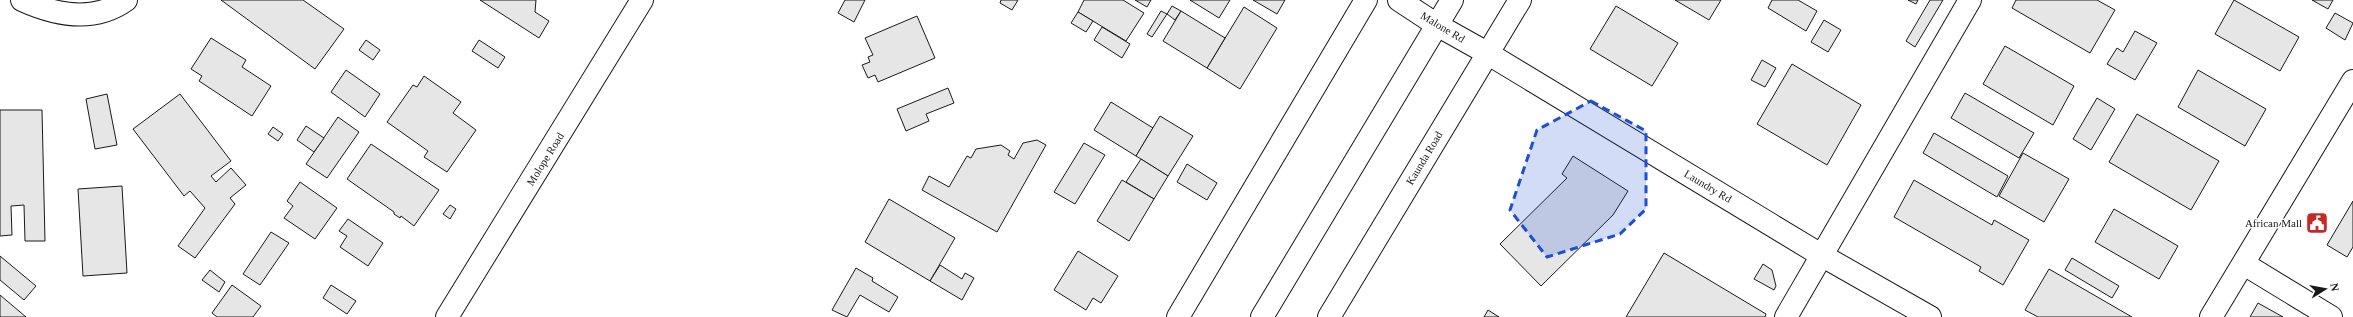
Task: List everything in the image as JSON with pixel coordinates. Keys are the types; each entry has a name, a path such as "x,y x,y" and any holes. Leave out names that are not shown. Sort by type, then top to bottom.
{"street":[{"path":"22,0 43,10 75,16 100,12 126,0"},
{"name":"Molope Road","path":"448,317 642,0"},
{"path":"1178,317 1366,0"},
{"name":"Malone Rd","path":"1399,0 1437,25 1487,53"},
{"path":"1262,317 1452,0"},
{"name":"Kaunda Road","path":"1329,317 1520,0"},
{"path":"1786,317 1970,0"},
{"name":"Laundry Rd","path":"1487,53 1821,255 1930,317"},
{"path":"2211,317 2353,81"},
{"path":"2244,264 2331,317"}],"highlighted area":[{"path":"1591,101 1646,131 1646,209 1620,234 1547,257 1510,210 1537,130"}],"building":[{"path":"221,0 303,0 344,29 315,69"},
{"path":"480,0 536,0 535,12 549,21 539,38"},
{"path":"845,0 865,0 854,22 838,13"},
{"path":"1001,0 1018,0 1012,10 1000,3"},
{"path":"1084,0 1123,0 1144,13 1126,41 1078,12"},
{"path":"1135,0 1151,0 1147,7"},
{"path":"1190,0 1230,0 1219,18"},
{"path":"1253,0 1285,0 1277,14"},
{"path":"1675,0 1721,0 1709,20"},
{"path":"1772,0 1798,0 1817,11 1806,31 1768,8"},
{"path":"1908,0 1918,0 1916,4"},
{"path":"1930,0 1943,0 1915,47 1906,41"},
{"path":"2016,0 2097,0 2115,10 2090,53 2012,8"},
{"path":"2234,0 2299,37 2280,71 2215,34"},
{"path":"2312,0 2333,0 2328,9"},
{"path":"1172,6 1181,11 1175,20 1167,14"},
{"path":"1616,6 1678,43 1652,86 1590,49"},
{"path":"1244,7 1277,28 1240,89 1207,68"},
{"path":"1161,11 1167,14 1152,37 1147,34"},
{"path":"1181,11 1225,38 1207,68 1163,41"},
{"path":"1078,12 1093,21 1086,32 1071,23"},
{"path":"2335,13 2353,23 2345,40 2326,28"},
{"path":"917,16 935,58 878,82 875,75 868,78 862,65 870,62 868,57 873,55 865,38"},
{"path":"1824,20 1841,30 1828,52 1811,42"},
{"path":"1102,27 1130,44 1122,58 1094,40"},
{"path":"2135,31 2157,43 2135,80 2107,64 2117,48 2123,52"},
{"path":"211,38 246,60 242,67 271,86 252,116 199,81 202,76 191,69"},
{"path":"366,40 380,50 373,60 359,50"},
{"path":"479,40 505,57 498,68 472,51"},
{"path":"2005,46 2074,86 2053,125 1983,84"},
{"path":"1762,60 1776,68 1765,87 1751,80"},
{"path":"1792,64 1861,105 1827,165 1757,124"},
{"path":"346,70 380,94 365,117 331,92"},
{"path":"2198,70 2266,109 2245,146 2178,107"},
{"path":"424,76 461,102 453,113 476,130 447,172 424,157 428,151 387,122 413,85 417,87"},
{"path":"948,88 954,103 926,114 929,121 906,131 897,109"},
{"path":"1965,93 2034,133 2019,158 1951,118"},
{"path":"107,94 117,145 95,149 86,99"},
{"path":"180,94 231,161 211,176 216,182 231,168 246,185 230,198 235,204 195,258 178,246 205,208 190,191 184,196 133,129"},
{"path":"2097,98 2115,109 2091,150 2073,139"},
{"path":"1111,102 1153,128 1136,156 1094,130"},
{"path":"0,110 42,110 45,241 25,241 24,205 11,206 12,235 0,236"},
{"path":"2137,114 2219,161 2191,210 2109,162"},
{"path":"1160,116 1193,136 1168,176 1136,156"},
{"path":"338,117 359,132 327,178 306,164"},
{"path":"306,126 324,138 314,152 297,140"},
{"path":"273,127 283,134 278,141 268,134"},
{"path":"1934,133 2008,176 1997,197 1923,153"},
{"path":"1037,140 1046,145 997,232 922,190 929,176 949,187 967,156 971,158 976,149 1001,145 1010,151 1008,155 1014,159 1023,143"},
{"path":"1084,143 1105,155 1075,204 1054,192"},
{"path":"371,144 439,190 414,226 401,216 400,218 394,214 394,212 347,179"},
{"path":"2023,153 2069,179 2044,222 1999,196"},
{"path":"1573,156 1628,191 1613,215 1541,286 1500,244 1567,178 1562,174"},
{"path":"1141,159 1168,176 1154,199 1126,182"},
{"path":"1187,164 1217,183 1207,200 1177,182"},
{"path":"1122,180 1154,199 1129,241 1097,221"},
{"path":"1914,180 1992,225 1994,220 2029,240 2003,285 1979,271 1981,267 1894,217"},
{"path":"300,182 337,208 315,239 284,218 293,206 287,201"},
{"path":"122,186 127,273 83,276 78,189"},
{"path":"889,199 955,238 930,281 865,242"},
{"path":"2353,201 2353,247 2347,257 2327,245"},
{"path":"450,205 456,209 450,219 443,214"},
{"path":"2114,209 2178,246 2159,279 2095,242"},
{"path":"348,219 383,243 368,266 340,247 347,236 339,231"},
{"path":"271,232 289,243 260,285 243,274"},
{"path":"1078,251 1118,276 1101,303 1093,298 1086,310 1054,290"},
{"path":"1664,253 1766,314 1765,317 1626,317"},
{"path":"0,256 36,286 24,300 0,280"},
{"path":"2072,258 2119,286 2112,298 2065,270"},
{"path":"1763,264 1772,270 1776,286 1774,290 1754,279"},
{"path":"940,265 962,279 965,273 974,278 962,300 930,281"},
{"path":"856,268 873,278 872,281 898,297 889,312 860,295 847,317 832,310"},
{"path":"2049,269 2132,317 2038,317 2025,310"},
{"path":"210,270 225,282 219,292 202,280"},
{"path":"232,285 261,306 253,317 217,317 212,313"},
{"path":"331,285 356,301 347,314 323,298"},
{"path":"0,295 26,317 0,317"},
{"path":"2258,303 2283,317 2250,317"},
{"path":"1488,310 1499,317 1484,317"}],"place":[{"name":"African Mall","path":"2317,223"}]}
